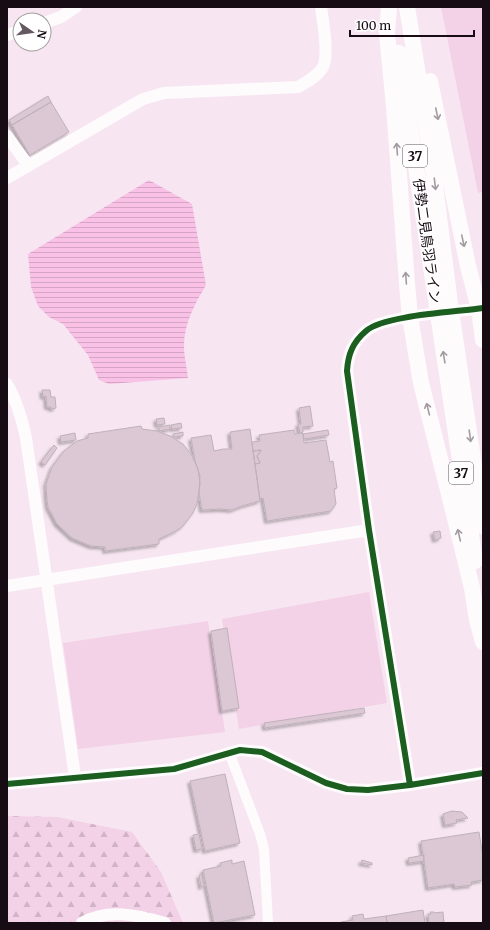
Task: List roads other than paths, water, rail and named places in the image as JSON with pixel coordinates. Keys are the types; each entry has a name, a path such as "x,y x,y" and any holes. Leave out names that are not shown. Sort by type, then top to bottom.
{"main road":[{"path":"389,7 387,33 410,317 421,383 472,588 477,620 483,642"},
{"name":"伊勢二見鳥羽ライン","path":"392,7 444,305 483,618"},
{"name":"伊勢二見鳥羽ライン","path":"407,7 432,160 444,305"},
{"path":"415,7 458,220 481,308 483,340"},
{"name":"伊勢二見鳥羽ライン","path":"447,328 483,526"}],"street":[{"path":"52,20 61,17 76,7"},
{"path":"7,178 143,99 164,93 298,87 310,80 323,67 325,56 321,7"},
{"path":"7,136 28,165"},
{"path":"410,785 369,530 347,371 348,357 356,342 367,330 384,322 410,317 481,308"},
{"path":"7,384 19,409 26,438 75,777"},
{"path":"7,586 369,530"},
{"path":"7,784 174,769 240,750 262,752 326,783 347,789 368,790 483,773"},
{"path":"229,752 260,834 264,849 268,923"},
{"path":"82,923 91,918 107,914 127,914 165,923"}]}
